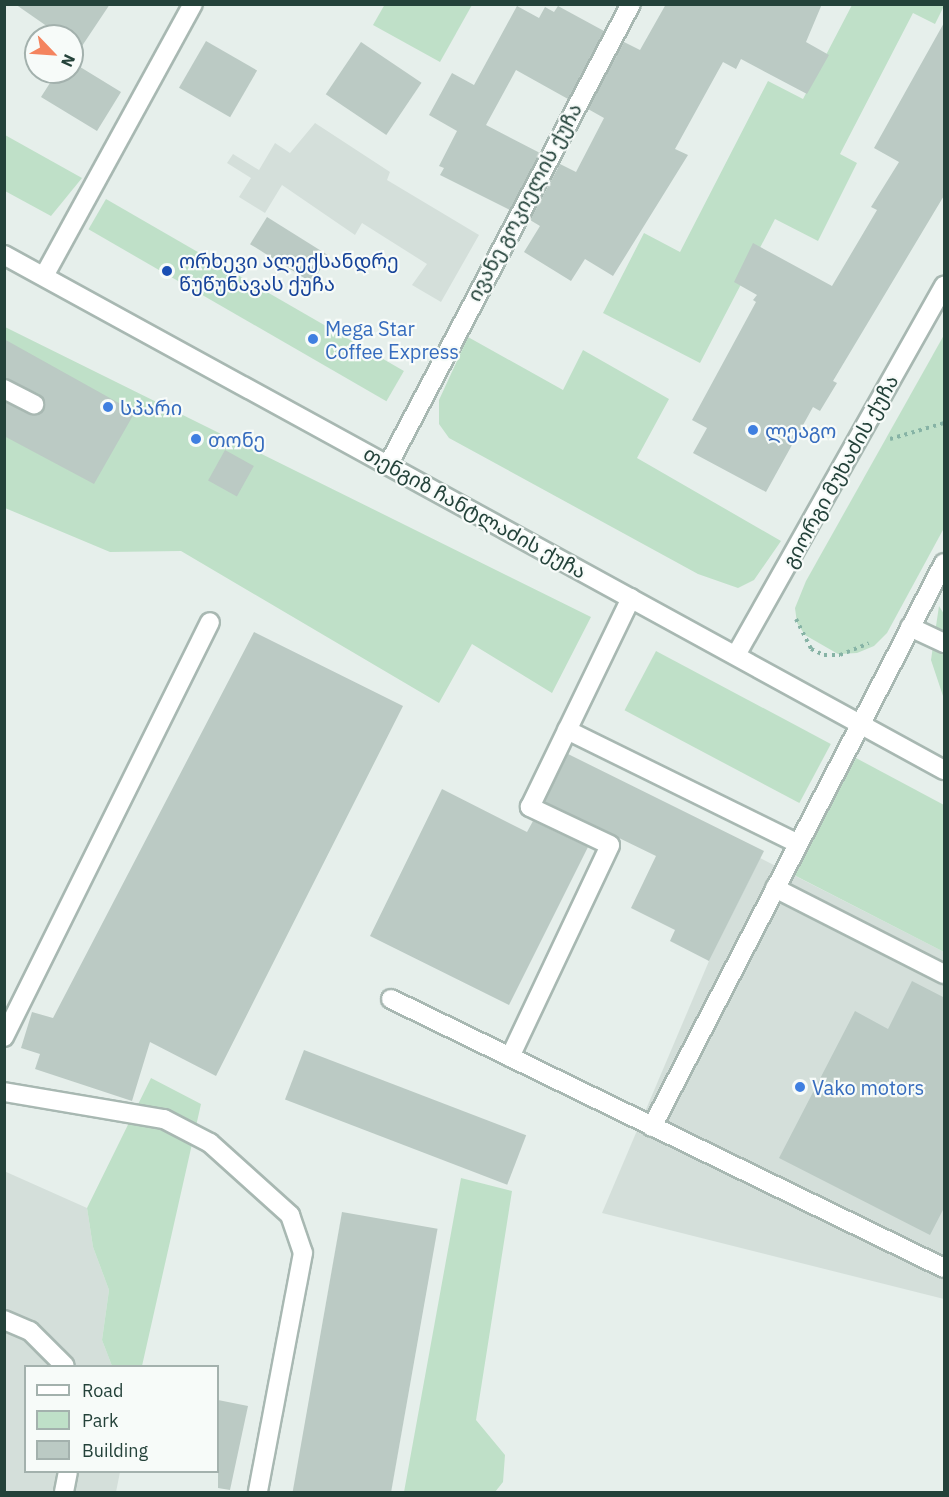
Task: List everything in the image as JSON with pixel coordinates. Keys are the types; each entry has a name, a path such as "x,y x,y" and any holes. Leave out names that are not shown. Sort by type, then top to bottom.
{"street":[{"path":"44,276 193,4"},
{"name":"ივანე გოკიელის ქუჩა","path":"388,465 631,4"},
{"name":"თენგიზ ჩანტლაძის ქუჩა","path":"4,255 945,770"},
{"name":"გიორგი მუხაძის ქუჩა","path":"736,655 945,286"},
{"path":"4,389 34,404"},
{"path":"652,1127 859,723 945,563"},
{"path":"510,1057 610,845 530,807 631,598"},
{"path":"4,1037 210,622"},
{"path":"910,627 945,643"},
{"path":"567,730 797,843"},
{"path":"775,888 945,974"},
{"path":"391,999 945,1268"},
{"path":"4,1092 116,1109 164,1119 210,1143 290,1215 303,1253 258,1492"},
{"path":"4,1320 30,1331 64,1365"},
{"path":"64,1492 68,1473"}],"path":[{"path":"878,443 945,423"},
{"path":"796,619 811,649 824,655 840,656 865,648 871,640"}],"shaded area":[{"path":"315,123 390,172 387,180 479,235 441,302 412,285 427,264 362,223 355,235 282,185 265,213 239,197 251,178 227,163 233,154 259,170 275,143 290,153"},
{"name":"Vako motors","path":"760,858 944,952 944,1299 602,1213 709,961"},
{"path":"4,1171 87,1208 93,1247 109,1290 102,1340 112,1365 24,1365 24,1473 120,1473 116,1492 5,1492"}],"green space":[{"path":"385,4 472,5 440,62 373,25"},
{"path":"852,5 944,6 935,24 913,13 840,154 857,163 818,241 775,219 700,363 603,313 644,233 680,252 768,81 803,99"},
{"path":"5,135 82,178 51,216 5,191"},
{"path":"106,199 404,371 386,401 88,229"},
{"path":"5,327 591,617 552,693 472,644 439,703 181,551 110,552 5,508"},
{"path":"944,335 944,528 887,633 874,646 857,653 838,654 805,635 797,623 795,608 806,581"},
{"path":"468,337 563,390 583,350 669,399 637,458 781,541 754,580 738,588 698,574 449,438 439,424 439,400"},
{"path":"939,606 944,614 944,699 931,660"},
{"path":"656,651 831,744 799,803 625,710"},
{"path":"856,758 944,805 944,952 792,874"},
{"path":"151,1078 201,1104 142,1365 112,1365 102,1340 109,1290 93,1247 87,1208"},
{"path":"461,1178 512,1191 476,1420 505,1455 503,1482 495,1492 404,1492"}],"building":[{"path":"15,4 110,4 84,43 84,24 44,24"},
{"path":"666,4 822,4 806,42 829,55 807,94 741,59 736,69 723,62 675,149 688,155 613,276 585,259 571,281 524,252 540,226 530,220 560,164 576,172 604,118 588,109 624,42 640,50"},
{"path":"517,6 539,18 545,7 554,12 558,6 604,31 568,99 516,70 486,125 540,153 510,210 440,175 444,168 439,166 457,131 429,115 452,73 474,85"},
{"path":"945,21 945,194 833,381 837,383 820,411 813,407 766,492 693,453 707,428 692,420 756,302 753,300 757,295 734,282 753,243 832,286 877,210 871,207 899,162 874,148"},
{"path":"206,41 257,70 230,117 179,88"},
{"path":"361,42 422,83 386,135 326,94"},
{"path":"84,69 121,92 97,131 41,97 49,84 84,84"},
{"path":"267,217 329,256 312,283 250,244"},
{"path":"4,339 135,412 94,484 4,436 4,402 34,415 41,413 45,404 40,394 4,378"},
{"path":"225,450 254,466 237,497 208,481"},
{"path":"254,632 403,706 216,1076 150,1042 132,1101 35,1069 40,1054 21,1048 32,1012 53,1018"},
{"path":"568,754 764,851 709,961 670,941 675,930 631,908 656,856 545,802"},
{"path":"442,789 527,832 533,821 588,847 509,1005 370,936"},
{"path":"912,981 945,998 945,1206 930,1235 779,1158 855,1011 888,1029"},
{"path":"304,1050 526,1135 507,1185 285,1099"},
{"path":"342,1212 438,1229 391,1492 293,1492"},
{"path":"219,1400 248,1406 230,1490 218,1488"}],"place":[{"name":"ორხევი ალექსანდრე წუწუნავას ქუჩა","path":"167,271"},
{"name":"Mega Star Coffee Express","path":"313,339"},
{"name":"სპარი","path":"108,407"},
{"name":"ლეაგო","path":"753,430"},
{"name":"თონე","path":"196,439"},
{"name":"Vako motors","path":"800,1087"}]}
